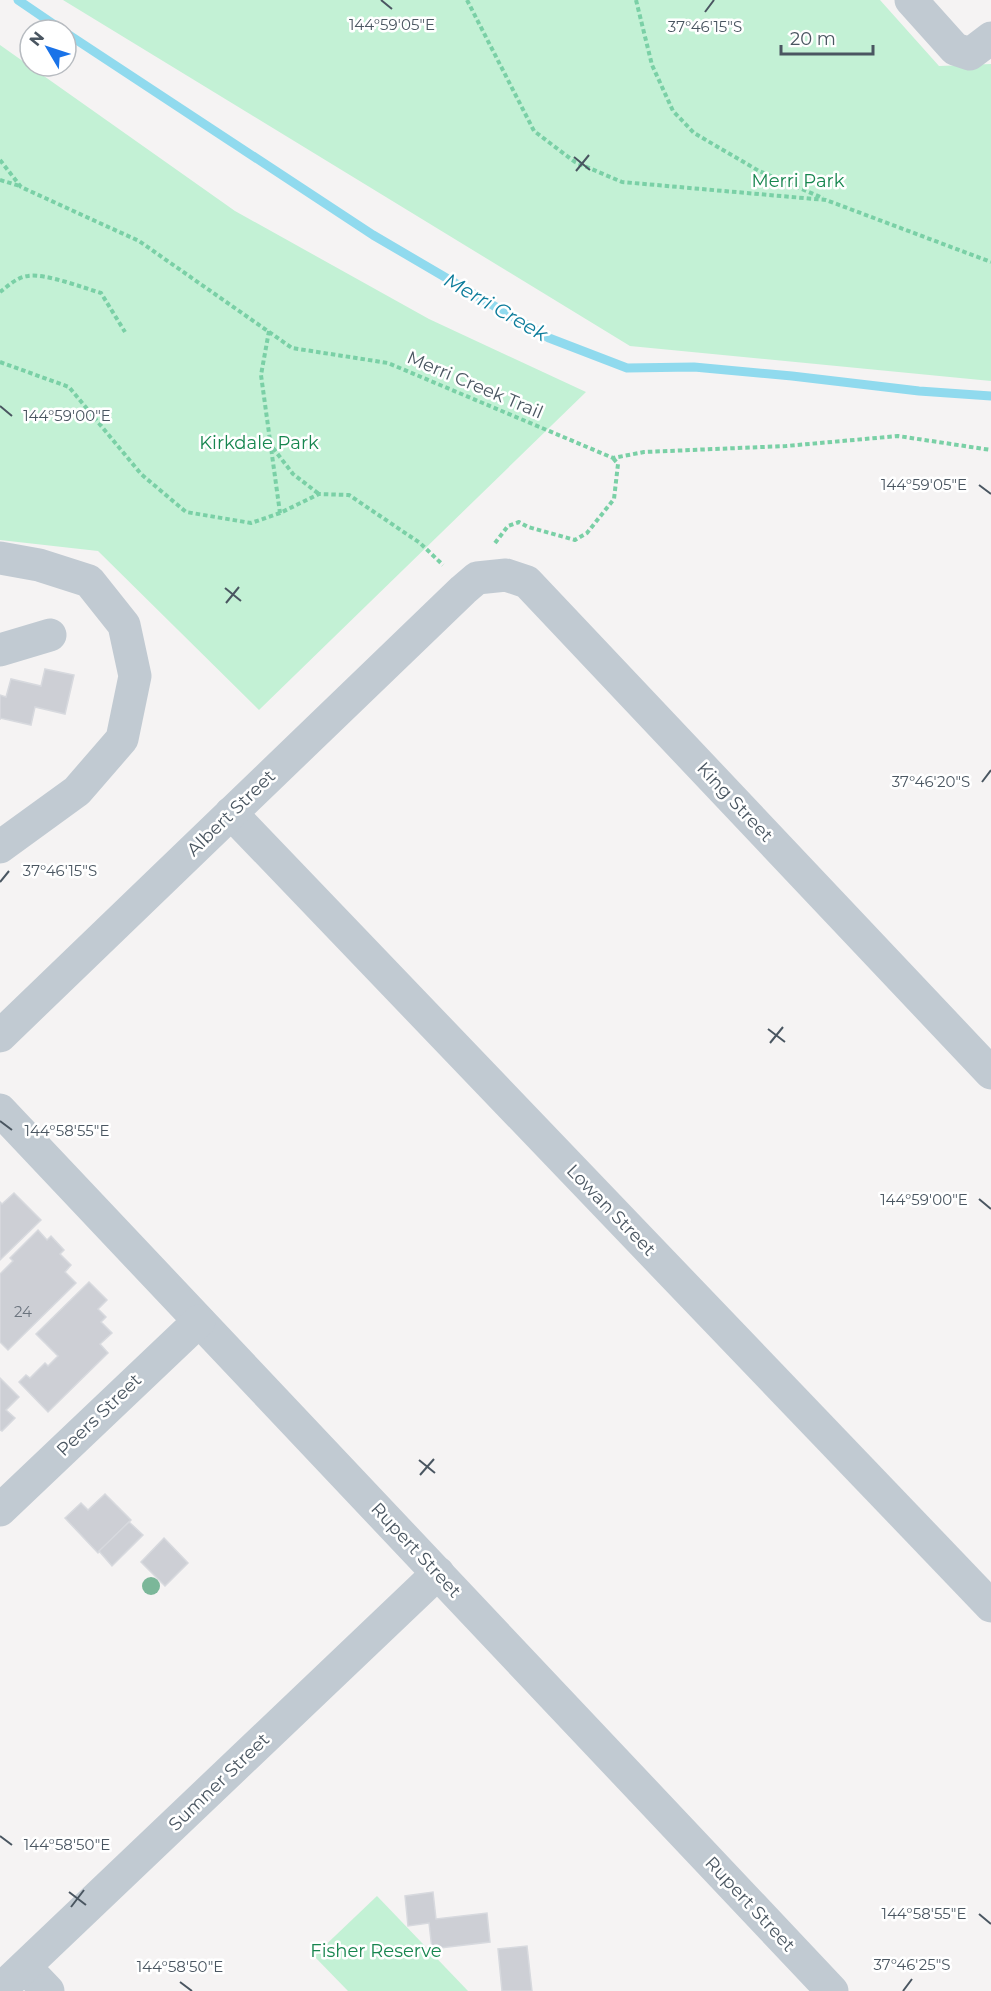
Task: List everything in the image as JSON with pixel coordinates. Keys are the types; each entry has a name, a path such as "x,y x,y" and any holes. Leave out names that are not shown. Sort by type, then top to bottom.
{"street":[{"path":"911,0 955,49 981,46"},
{"path":"0,558 39,565 89,581 124,624 135,676 122,739 77,791 0,847"},
{"path":"0,575 39,565"},
{"name":"King Street","path":"470,584 506,575 527,582 991,1073"},
{"name":"Albert Street","path":"0,1036 470,584"},
{"path":"0,650 50,635"},
{"name":"Lowan Street","path":"231,813 991,1606"},
{"name":"Rupert Street","path":"0,1110 832,1991"},
{"name":"Peers Street","path":"0,1510 199,1321"},
{"name":"Sumner Street","path":"0,1990 438,1573"},
{"path":"25,1967 48,1991"}],"path":[{"path":"467,0 534,131 575,162 622,182 826,200"},
{"path":"636,0 652,65 673,111 694,133 759,171 826,200 991,262"},
{"name":"Merri Creek Trail","path":"0,160 21,187 139,241 292,348 388,363 614,458"},
{"path":"0,180 21,187"},
{"path":"0,292 13,282 28,276 46,277 101,293 125,332"},
{"path":"269,332 261,375 280,513"},
{"path":"0,362 69,387 141,474 186,512 251,523 280,513 319,494 349,495 420,543 448,570 470,584 508,526 519,522 528,527 574,540 587,533 614,499 618,464 614,458 644,452 786,446 898,436 991,450"},
{"path":"272,447 293,474 319,494"}],"green space":[{"name":"Merri Park","path":"63,0 880,0 939,66 991,64 991,381 630,346"},
{"name":"Kirkdale Park","path":"0,45 18,58 18,78 47,78 235,211 429,319 586,392 259,710 98,551 0,540"},
{"name":"Fisher Reserve","path":"377,1896 468,1991 348,1991 314,1956"}],"building":[{"path":"45,669 74,675 65,714 35,707 31,725 0,718 0,695 6,697 11,679 41,686"},
{"path":"14,1193 41,1220 0,1260 0,1202 2,1204"},
{"path":"38,1230 47,1240 51,1236 64,1250 60,1254 71,1265 65,1272 76,1283 8,1350 0,1342 0,1274 13,1261 10,1258"},
{"path":"89,1282 107,1300 98,1309 106,1317 101,1322 112,1333 100,1344 108,1353 48,1412 19,1382 26,1375 30,1378 45,1363 48,1366 58,1356 36,1334"},
{"path":"0,1378 19,1397 6,1410 15,1418 2,1431 0,1430"},
{"path":"105,1494 131,1520 98,1553 65,1518 81,1503 88,1510"},
{"path":"129,1522 143,1535 112,1566 99,1551"},
{"path":"164,1538 188,1563 165,1586 141,1562"},
{"path":"433,1892 436,1919 487,1913 490,1942 432,1949 429,1923 408,1926 405,1896"},
{"path":"527,1946 532,1991 502,1991 498,1949"}],"waterway":[{"name":"Merri Creek","path":"18,0 44,18"},
{"name":"Merri Creek","path":"78,41 373,235 549,338 627,368 694,367 919,391 991,396"}]}
